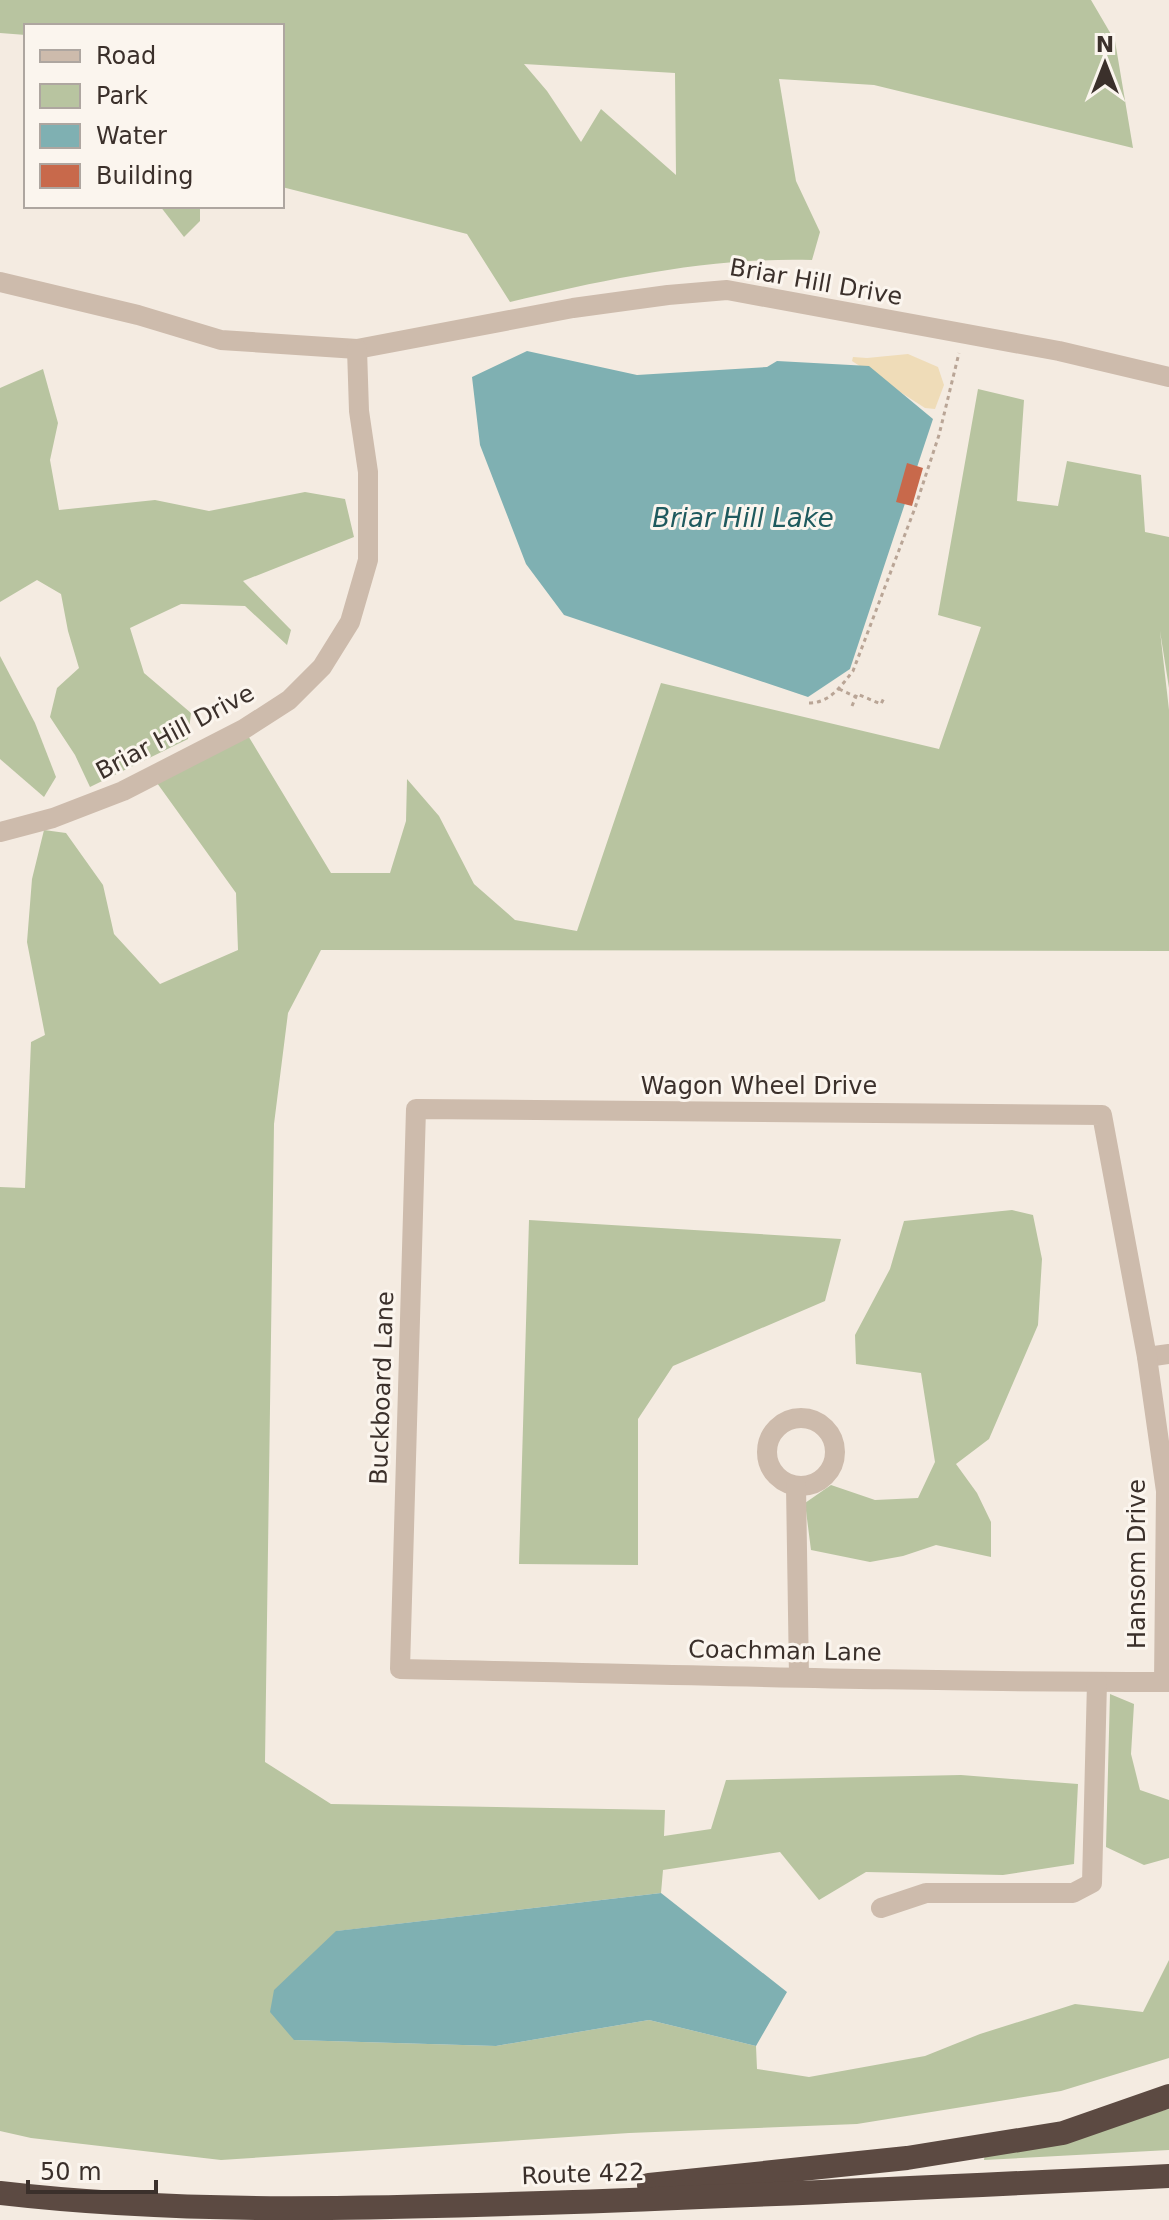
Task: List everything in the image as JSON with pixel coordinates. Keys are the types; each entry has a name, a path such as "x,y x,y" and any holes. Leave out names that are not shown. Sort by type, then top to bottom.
{"highway":[{"path":"444,2206 907,2158 1063,2133 1169,2096"},
{"name":"Route 422","path":"0,2193 78,2203 234,2210 746,2196 1169,2176"}],"street":[{"name":"Briar Hill Drive","path":"0,282 138,315 221,340 357,349 604,303 727,290 1059,351 1169,377"},
{"name":"Briar Hill Drive","path":"0,832 53,818 123,791 231,736 289,700 322,667 350,622 368,560 368,472 359,411 357,349"},
{"name":"Wagon Wheel Drive","path":"416,1109 1102,1115"},
{"name":"Buckboard Lane","path":"400,1669 416,1109"},
{"name":"Hansom Drive","path":"1102,1115 1147,1357 1166,1491 1166,1682"},
{"path":"1147,1357 1169,1354"},
{"path":"796,1486 799,1677"},
{"name":"Coachman Lane","path":"400,1669 1166,1682"},
{"path":"881,1908 926,1893 1073,1893 1092,1883 1097,1682"}],"path":[{"path":"809,703 826,700 853,671 915,508 939,435 963,334"},
{"path":"839,689 856,697"},
{"path":"852,706 857,694 881,704 884,698"}],"green space":[{"path":"0,0 1091,0 1115,41 1133,148 874,85 779,79 796,181 820,232 812,260 735,262 660,271 510,302 467,234 284,188 284,24 24,24 24,35 0,33","holes":["524,64 675,73 676,175 601,109 581,142 547,91"]},
{"path":"162,208 200,208 200,221 184,237"},
{"path":"43,369 58,423 50,460 59,510 155,500 209,511 305,492 345,499 354,537 243,581 291,630 287,645 245,606 181,604 130,628 144,673 191,713 188,739 90,787 75,755 50,717 57,688 79,668 61,594 37,580 0,602 0,388"},
{"path":"978,389 1024,400 1017,501 1058,506 1067,461 1141,475 1145,532 1169,537 1169,688 1160,631 1169,710 1169,951 321,950 288,1013 274,1124 265,1762 331,1804 665,1810 664,1836 711,1829 726,1780 961,1775 1078,1784 1074,1864 1003,1875 866,1872 819,1900 780,1852 663,1870 661,1893 337,1931 294,2040 496,2046 649,2020 756,2046 757,2069 809,2077 925,2056 980,2034 1075,2004 1143,2012 1169,1960 1169,2058 1061,2091 857,2124 629,2133 221,2160 31,2138 0,2131 0,1187 25,1188 31,1042 45,1035 27,942 32,879 44,830 66,833 103,885 114,934 160,984 238,950 236,893 152,776 244,729 331,873 390,873 406,821 407,779 439,816 474,884 515,920 577,931 661,683 939,749 981,627 938,615"},
{"path":"0,656 35,723 56,777 44,797 0,759"},
{"path":"1012,1210 1033,1215 1042,1259 1038,1325 989,1439 956,1464 977,1493 991,1522 991,1557 936,1545 903,1556 870,1562 811,1550 805,1503 831,1485 875,1500 918,1498 935,1462 921,1373 856,1364 855,1335 890,1269 904,1221"},
{"path":"529,1220 841,1239 825,1301 673,1366 638,1419 638,1565 519,1564"},
{"path":"1110,1694 1134,1704 1131,1754 1140,1790 1169,1800 1169,1858 1144,1865 1106,1847"},
{"path":"1169,2109 1169,2150 984,2160 985,2153"}],"sand":[{"path":"908,354 938,367 944,385 935,409 925,408 852,361 853,357"}],"water":[{"name":"Briar Hill Lake","path":"527,351 637,375 767,367 777,361 869,366 933,419 850,669 808,697 564,615 526,564 480,445 472,377"},
{"path":"661,1893 787,1992 756,2046 649,2020 496,2046 294,2040 270,2012 274,1990 336,1931"}],"building":[{"path":"907,463 923,468 912,506 896,502"}]}
